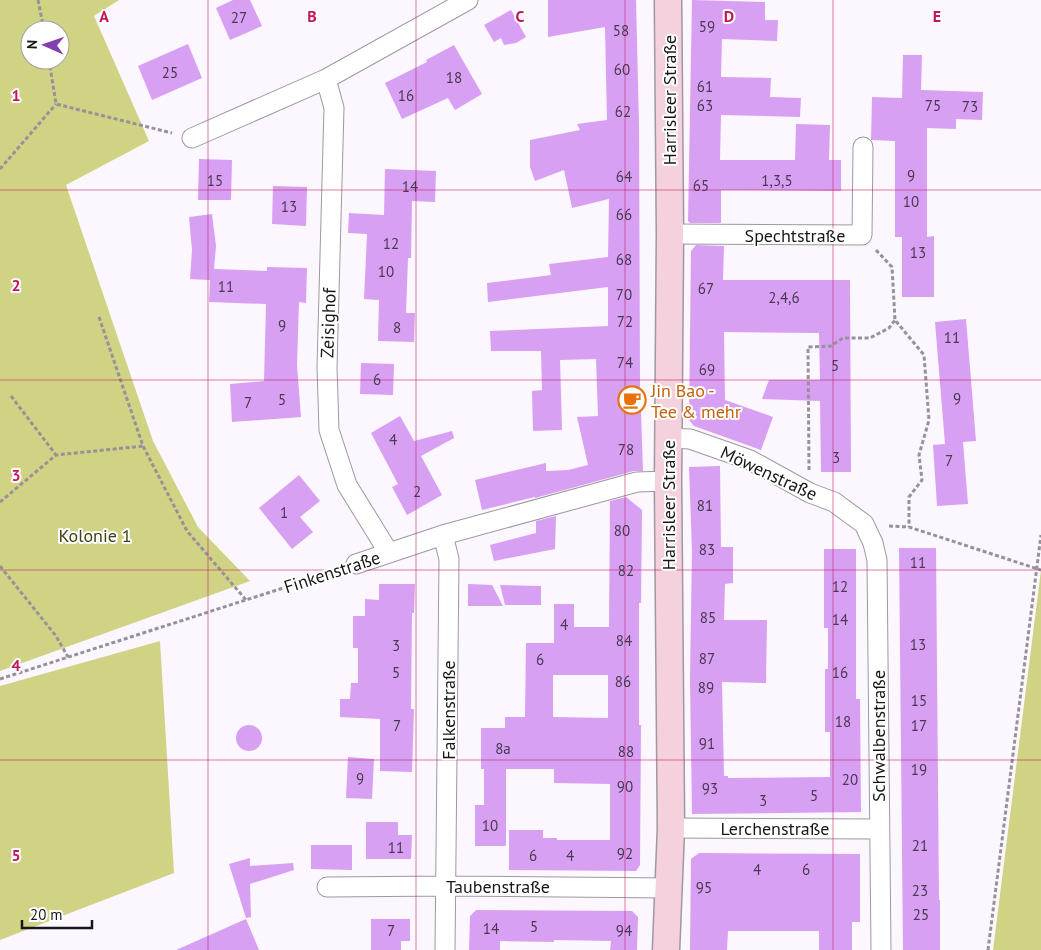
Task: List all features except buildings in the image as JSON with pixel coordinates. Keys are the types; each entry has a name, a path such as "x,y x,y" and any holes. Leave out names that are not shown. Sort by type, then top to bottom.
{"main road":[{"name":"Harrisleer Straße","path":"666,950 671,828 668,481 670,234 668,0"}],"street":[{"path":"192,138 326,79 468,0"},
{"name":"Zeisighof","path":"326,79 334,108 327,367 329,430 347,485 389,552"},
{"name":"Spechtstraße","path":"670,234 862,235 862,148"},
{"name":"Möwenstraße","path":"668,438 690,439 750,460 810,493 834,502 864,524"},
{"name":"Finkenstraße","path":"356,564 443,535 637,482 668,481"},
{"name":"Schwalbenstraße","path":"864,524 873,543 877,560 881,950"},
{"name":"Falkenstraße","path":"443,535 448,559 445,950"},
{"name":"Lerchenstraße","path":"671,828 879,829"},
{"name":"Taubenstraße","path":"327,887 669,888"}],"path":[{"path":"38,0 42,20"},
{"path":"0,169 56,104 51,70"},
{"path":"56,104 192,138"},
{"path":"862,235 892,267 895,320 924,354 929,420 919,455 922,480 909,497 909,527"},
{"path":"99,317 143,446 186,531 246,600"},
{"path":"809,466 808,347 831,346 843,338 870,338 889,328 895,320"},
{"path":"11,396 56,454"},
{"path":"0,502 56,454 143,446"},
{"path":"864,524 909,527 1041,570"},
{"path":"988,950 1041,535"},
{"name":"Finkenstraße","path":"0,679 356,564"},
{"path":"0,566 56,636 68,657"}],"green space":[{"name":"Kolonie 1","path":"0,0 119,0 94,16 149,141 66,185 153,441 198,527 250,581 0,671"},
{"path":"1041,570 1041,950 993,950"},
{"path":"160,641 174,873 0,940 0,686"}],"place":[{"name":"Jin Bao - Tee & mehr","path":"632,400"}]}
